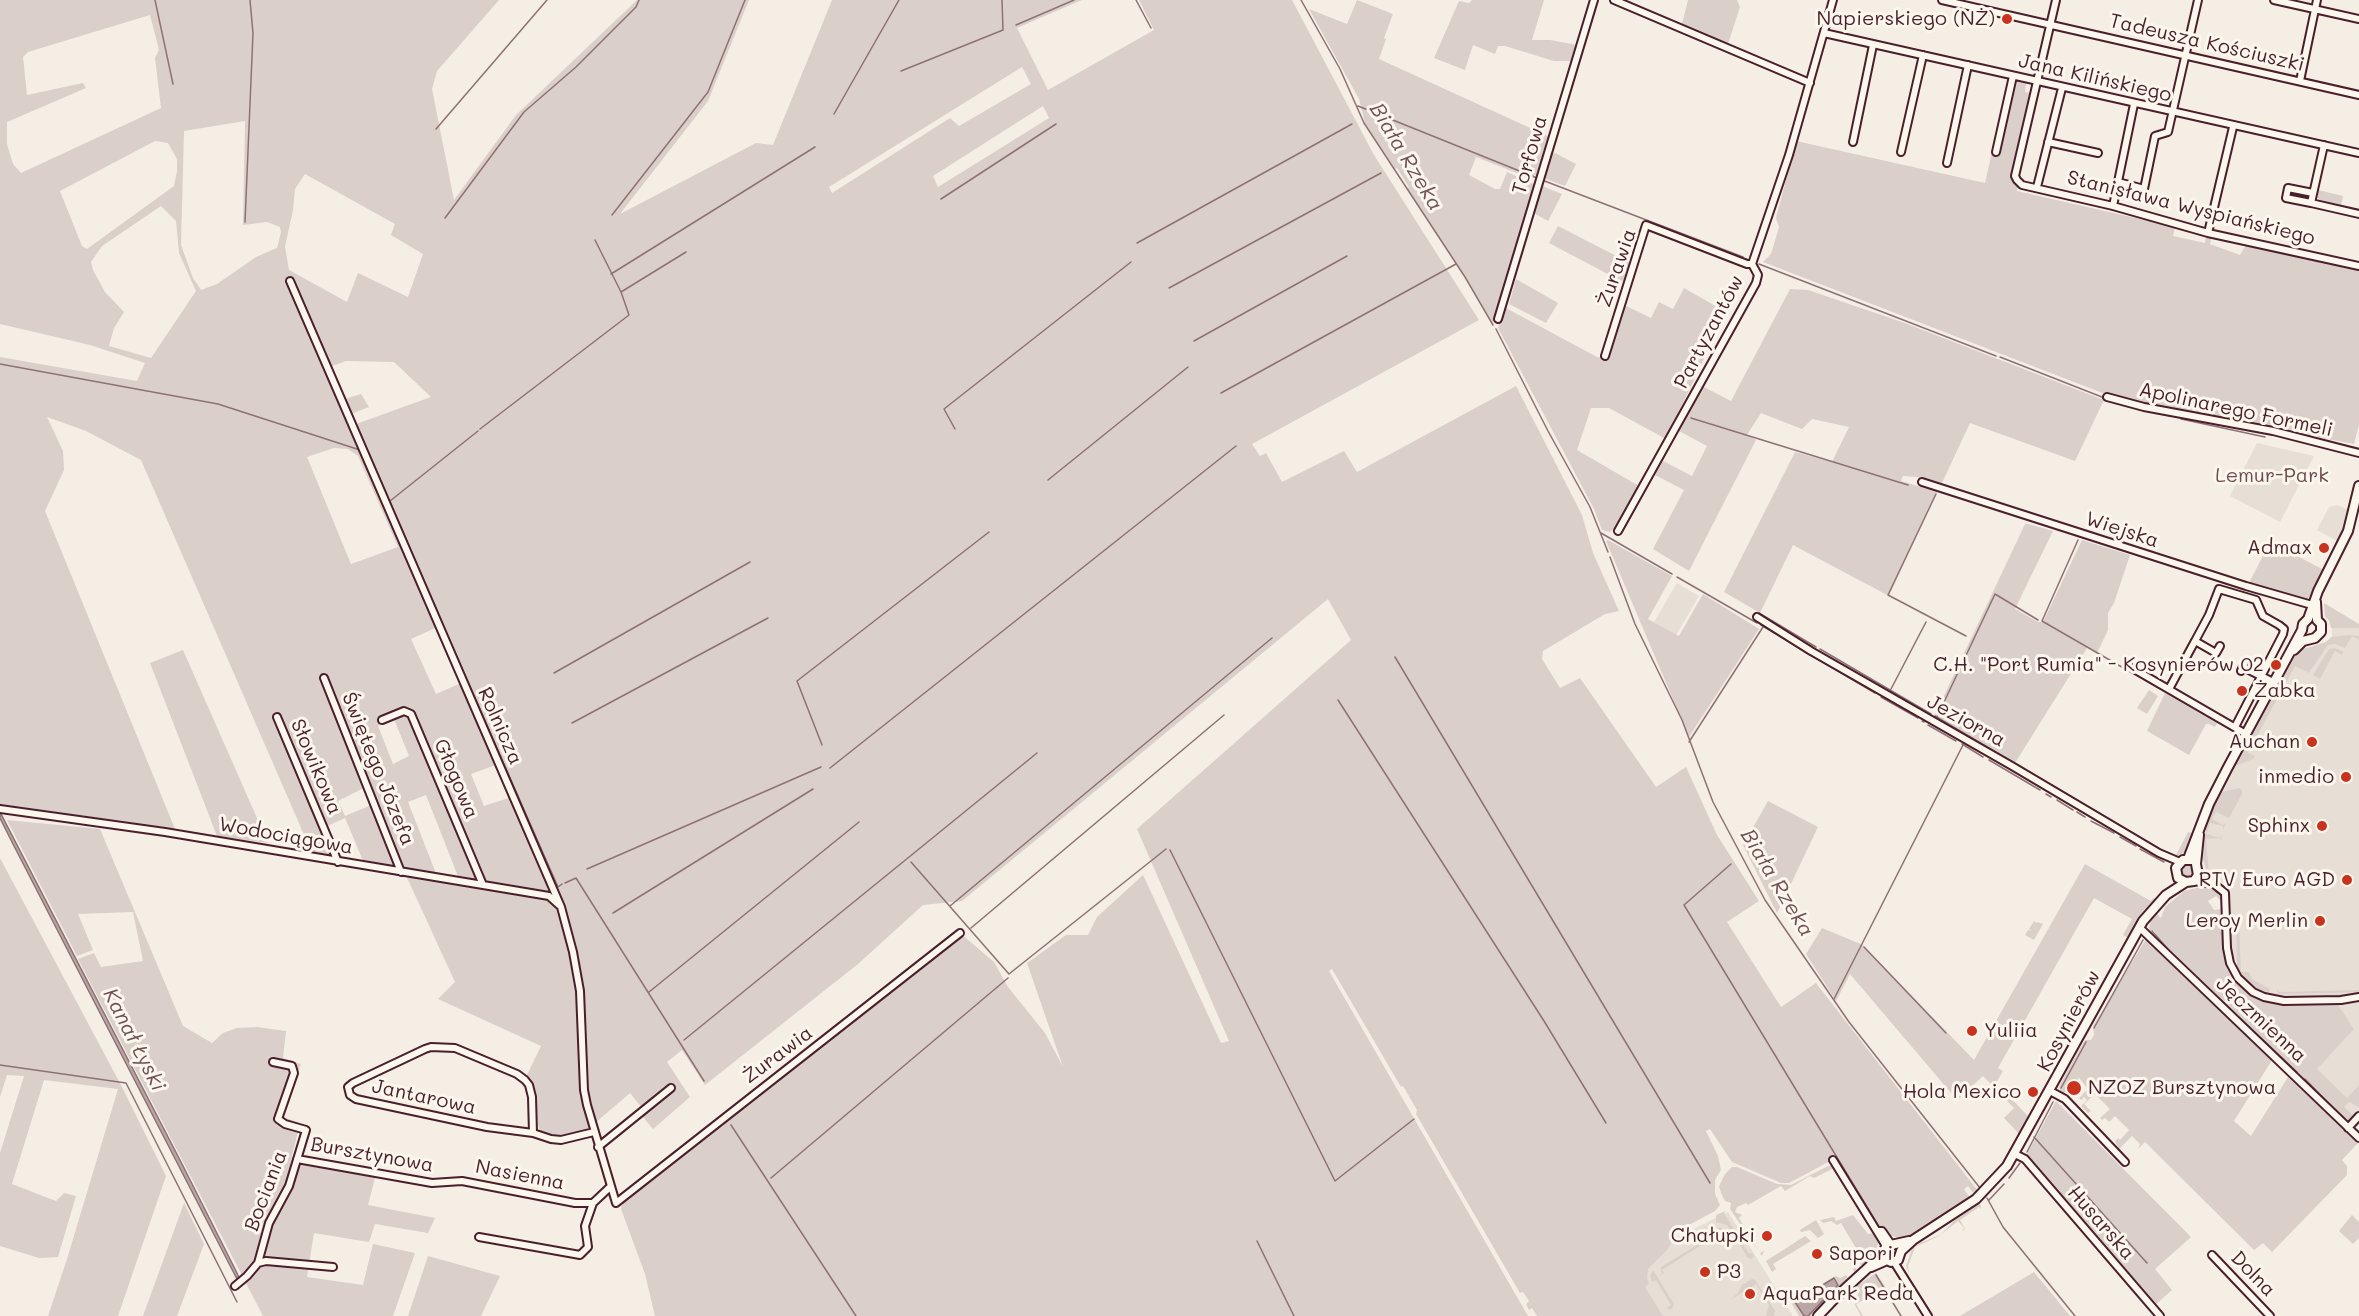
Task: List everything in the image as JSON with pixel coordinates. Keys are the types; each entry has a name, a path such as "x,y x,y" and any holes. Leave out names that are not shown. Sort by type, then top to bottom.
{"main road":[{"path":"2199,835 2198,868 2190,881 2178,878 2181,863 2199,835 2210,804 2283,662 2302,630 2303,624 2308,619 2318,591 2348,531 2359,486"},
{"path":"2283,662 2300,643 2320,634 2321,627 2317,620 2318,591"},
{"path":"2308,619 2317,620"},
{"path":"2302,630 2308,638"},
{"path":"2181,863 2198,868"},
{"name":"Kosynierów","path":"1892,1253 1962,1209 2000,1176 2016,1154 2139,927 2178,878"},
{"name":"Kosynierów","path":"2166,895 2190,881"},
{"path":"1818,1316 1871,1267 1892,1253"}],"street":[{"name":"Torfowa","path":"1498,319 1594,0"},
{"path":"1614,0 1810,83"},
{"name":"Partyzantów","path":"1617,531 1756,283 1758,275 1752,264 1787,163 1833,0"},
{"name":"Tadeusza Kościuszki","path":"1942,0 1971,3 2050,24 2359,95"},
{"path":"2037,81 2056,0"},
{"path":"2118,182 2144,189 2155,136 2168,132 2174,112 2198,0"},
{"path":"2274,0 2359,19"},
{"path":"2300,81 2317,0"},
{"name":"Jana Kilińskiego","path":"1824,33 2359,153"},
{"path":"1853,142 1873,45"},
{"path":"1901,152 1923,55"},
{"path":"1947,163 1968,65"},
{"path":"1996,152 2013,76"},
{"name":"Stanisława Wyspiańskiego","path":"2037,81 2015,176 2022,184 2208,233 2359,266"},
{"path":"2037,187 2062,88"},
{"path":"2112,206 2134,104"},
{"path":"2208,233 2233,126"},
{"path":"2048,142 2098,153"},
{"path":"2311,203 2324,145"},
{"path":"2313,193 2288,188 2286,198 2359,214"},
{"name":"Żurawia","path":"1605,356 1646,225 1752,264"},
{"name":"Rolnicza","path":"290,281 417,579 561,907 580,991 584,1090 598,1147 616,1203"},
{"name":"Apolinarego Formeli","path":"2107,397 2144,407 2273,431 2359,453"},
{"name":"Wiejska","path":"1922,482 2312,605"},
{"path":"2169,689 2209,615 2217,589 2256,600 2263,616 2280,625 2284,632 2235,727"},
{"name":"Jeziorna","path":"1757,617 2159,853 2181,863"},
{"path":"2195,641 2216,653 2220,646"},
{"path":"2243,667 2273,682"},
{"path":"2132,668 2246,734"},
{"name":"Świętego Józefa","path":"324,678 401,872"},
{"name":"Głogowa","path":"382,720 404,711 411,714 483,885"},
{"name":"Słowikowa","path":"277,717 338,862"},
{"name":"Wodociągowa","path":"0,809 165,832 549,896 561,907"},
{"path":"2198,868 2225,893 2227,948 2230,963 2238,978 2253,992 2264,998 2284,1001 2341,1000 2359,997"},
{"path":"2190,881 2214,884"},
{"name":"Jęczmienna","path":"2139,927 2359,1138"},
{"name":"Żurawia","path":"616,1203 960,933"},
{"name":"Jantarowa","path":"533,1133 532,1097 525,1080 517,1074 455,1048 425,1049 348,1087 350,1095 356,1099 487,1127 533,1133 561,1140 594,1132"},
{"name":"Bociania","path":"258,1263 269,1223 289,1186 306,1131 285,1124 278,1119 294,1073 292,1066 273,1062"},
{"path":"598,1147 671,1088"},
{"path":"2050,1091 2065,1099 2125,1162"},
{"path":"2348,1128 2359,1116"},
{"name":"Husarska","path":"2016,1154 2025,1160 2160,1316"},
{"name":"Bursztynowa","path":"297,1159 440,1183"},
{"path":"1833,1160 1879,1231 1928,1316"},
{"name":"Nasienna","path":"440,1183 452,1180 462,1181 575,1203 592,1203"},
{"path":"479,1237 580,1256 588,1247 585,1226 592,1203 610,1187"},
{"name":"Dolna","path":"2212,1255 2271,1316"},
{"path":"235,1286 248,1276 258,1263 274,1261 333,1268"}],"shaded area":[{"path":"0,0 499,0 437,71 432,89 454,200 516,115 637,0 749,0 708,101 620,214 756,143 773,145 832,0 1082,0 1017,28 1048,90 1154,30 1139,0 1292,0 1374,155 1479,320 1252,444 1260,456 1266,453 1282,482 1344,451 1357,472 1516,386 1582,515 1593,553 1619,611 1605,614 1543,651 1542,659 1560,688 1580,678 1656,787 1686,767 1717,835 1759,901 1727,922 1781,1007 1816,983 1978,1191 1974,1194 1968,1186 1964,1189 1970,1198 1904,1239 1887,1235 1880,1228 1877,1229 1834,1159 1789,1183 1781,1183 1732,1162 1710,1129 1706,1131 1718,1156 1721,1170 1715,1180 1715,1194 1720,1205 1715,1211 1674,1233 1674,1239 1667,1250 1648,1269 1649,1284 1645,1287 1663,1316 1537,1316 1532,1308 1529,1310 1526,1304 1529,1301 1523,1292 1520,1293 1416,1114 1417,1110 1403,1086 1401,1087 1332,969 1329,971 1528,1316 655,1316 645,1274 621,1209 623,1201 960,933 994,962 1008,987 1045,1033 1063,1067 1027,963 1066,935 1088,935 1097,917 1143,875 1221,1043 1229,1041 1137,829 1351,640 1328,599 962,901 923,905 858,964 705,1085 682,1050 667,1062 690,1097 653,1129 638,1111 642,1108 630,1093 587,1130 564,1137 541,1132 536,1122 531,1084 526,1077 541,1046 438,999 455,982 403,869 364,863 345,818 323,828 335,858 312,853 141,460 86,431 47,417 63,451 64,470 45,511 175,829 0,804 0,357 137,381 145,363 90,345 0,324","holes":["150,15 159,50 155,58 161,108 21,173 13,164 7,144 7,122 86,88 83,83 27,95 23,57 28,52","1022,67 1031,84 959,126 950,118 832,193 829,187","1043,106 1049,118 938,187 933,176","245,121 243,225 267,222 280,227 277,248 256,257 217,284 201,290 193,278 181,245 184,131","155,141 168,143 177,159 174,186 87,249 82,246 60,191","305,174 395,224 391,235 423,254 408,297 358,273 347,302 289,270 285,247 295,189","161,206 176,221 179,253 196,291 151,358 109,346 114,328 124,312 105,292 91,262 102,246","346,361 394,362 431,397 356,424 351,414 369,407 361,394 345,399 332,366","334,448 348,449 358,456 398,547 351,564 307,457","444,624 468,680 436,694 411,639","394,719 409,756 393,764 378,726","501,763 515,796 484,806 471,774","370,785 376,803 345,816 338,801","426,795 461,885 439,881 408,802"]},
{"path":"1357,0 1393,14 1379,59 1550,137 1539,177 1535,175 1532,179 1476,157 1469,175 1495,189 1500,189 1507,172 1536,185 1493,323 1465,276 1407,189 1409,187 1397,168 1395,169 1365,123 1359,99 1309,9 1347,24"},
{"path":"1472,0 1544,0 1532,40 1550,40 1577,45 1572,61 1554,61 1505,46 1498,46 1495,54 1473,45 1465,70 1434,58 1459,1 1469,3"},
{"path":"1688,0 1737,0 1740,7 1728,44 1682,24"},
{"path":"2014,80 2026,83 2025,92 2030,93 2012,176 2018,184 2017,191 2175,227 2173,236 2205,243 2206,234 2212,235 2210,244 2240,255 2247,243 2359,269 2359,425 2354,444 2147,405 2105,394 1763,262 1771,254 1779,227 1776,218 1796,141 1985,183 1992,152 1997,153"},
{"path":"1555,153 1576,164 1565,186 1543,178 1550,155"},
{"path":"1542,186 1562,194 1548,221 1532,212"},
{"path":"2318,190 2343,196 2341,205 2320,200 2317,197"},
{"path":"1558,226 1632,264 1627,280 1621,281 1549,243"},
{"path":"1516,279 1558,303 1546,323 1509,304"},
{"path":"1684,288 1726,312 1666,439 1609,408 1591,408 1577,450 1639,486 1615,528 1610,532 1602,530 1594,509 1498,328 1504,307 1597,357 1609,358 1624,305 1651,318 1659,302 1673,309"},
{"path":"1790,289 1808,290 1902,322 2104,400 2075,461 1970,423 1941,485 1917,477 1903,476 1901,481 1937,492 1889,596 1793,545 1760,613 1724,592 1795,452 1832,462 1849,427 1812,419 1802,429 1761,413 1747,435 1756,440 1689,571 1653,549 1684,490 1655,475 1663,461 1692,476 1707,446 1679,431 1702,386 1731,401"},
{"name":"Lemur-Park","path":"2257,443 2314,456 2280,522 2230,496"},
{"path":"2337,505 2349,510 2339,542 2317,530 2329,507"},
{"path":"2025,524 2053,531 2015,609 2038,622 2043,622 2082,540 2130,555 2114,603 2108,613 2108,630 2097,653 2087,648 2015,763 1934,717"},
{"path":"1608,540 1672,576 1648,619 1679,636 1703,594 1759,629 1689,737 1606,541"},
{"path":"2270,542 2324,570 2308,599 2248,585"},
{"path":"1677,583 1699,596 1676,635 1654,622"},
{"path":"2324,603 2359,624 2359,628 2331,628 2329,620 2325,617"},
{"path":"2332,624 2359,624 2359,1112 2349,1122 2273,1045 2232,952 2229,892 2225,884 2209,875 2204,848 2214,807 2242,752 2248,753 2295,665 2309,673 2332,637"},
{"path":"2349,635 2359,636 2359,640 2352,636 2345,648 2335,644 2328,645 2309,673 2295,666 2248,753 2255,756 2235,766 2221,792 2239,788 2242,790 2229,818 2216,812 2212,819 2223,825 2226,823 2223,829 2223,826 2210,823 2207,834 2220,838 2206,839 2209,875 2220,875 2222,871 2220,879 2213,880 2208,876 2202,856 2206,828 2214,805 2291,659 2300,650 2326,642 2331,637"},
{"path":"2335,648 2343,651 2342,655 2335,651 2320,679 2313,675 2329,649"},
{"path":"183,650 268,843 217,836 150,663"},
{"path":"2149,690 2158,696 2147,714 2137,708"},
{"path":"2165,693 2217,723 2215,727 2206,724 2189,755 2147,731"},
{"path":"1768,801 1818,827 1777,913 1743,845"},
{"path":"0,812 240,1280 238,1281 13,844 0,818"},
{"path":"7,820 100,829 183,1026 212,1043 223,1033 237,1028 257,1027 286,1031 283,1058 301,1064 283,1117 300,1123 291,1160 376,1174 368,1205 435,1218 428,1233 375,1224 369,1242 314,1233 307,1277 363,1285 373,1244 415,1253 393,1316 263,1316 78,959 94,953 101,967 143,961 133,912 78,914 93,950 77,956"},
{"path":"2188,832 2194,834 2189,850 2175,857"},
{"path":"0,858 122,1087 166,1176 118,1316 48,1316 118,1089 44,1080 12,1184 56,1201 64,1193 76,1196 58,1257 39,1258 0,1246 0,1153 24,1076 7,1075 0,1097"},
{"path":"2085,864 2151,901 2155,899 2143,911 2128,938 2123,935 2132,919 2094,898 1998,1068 2003,1071 1996,1083 2029,1117 2013,1150 2011,1149 2019,1134 2004,1118 2014,1108 1983,1076 1957,1100 1850,974 1836,1001 1806,954 1822,928 1863,945 1974,1060"},
{"path":"2184,864 2190,864 2194,871 2190,878 2184,878 2180,874 2180,868"},
{"path":"2205,886 2221,894 2221,901 2216,896 2208,901 2214,910 2221,909 2227,962 2235,978 2245,990 2272,1003 2336,1002 2354,1029 2317,1069 2347,1098 2359,1085 2359,1107 2349,1102 2344,1107 2355,1117 2349,1122 2159,939 2154,931 2150,931 2151,919 2159,909 2161,909 2156,913 2161,918 2165,907 2184,891"},
{"path":"2236,920 2239,920 2241,972 2249,972 2252,979 2270,989 2268,994 2252,986 2237,969"},
{"path":"2034,921 2043,924 2034,940 2025,935 2028,930 2032,931 2029,929"},
{"path":"2146,939 2256,1042 2272,1060 2234,1121 2251,1136 2288,1077 2358,1143 2342,1160 2347,1166 2347,1175 2272,1252 2263,1243 2254,1250 2145,1142 2138,1149 2140,1144 2132,1136 2119,1149 2115,1141 2118,1138 2120,1140 2129,1130 2115,1116 2109,1122 2105,1118 2102,1120 2100,1118 2110,1109 2095,1094 2084,1104 2091,1111 2088,1113 2081,1106 2087,1100 2084,1097 2081,1100 2079,1098 2088,1089 2079,1078 2063,1094 2061,1093 2059,1087 2070,1066 2085,1040 2091,1040 2094,1035 2093,1026"},
{"path":"2277,989 2279,992 2359,990 2358,992 2278,994"},
{"path":"2351,994 2346,997 2282,998 2279,996"},
{"path":"2056,1101 2191,1237 2155,1269 2172,1290 2154,1306 2026,1156"},
{"path":"1828,1166 1834,1168 1814,1178 1810,1176 1785,1191 1781,1186 1748,1205 1746,1203 1737,1207 1735,1212 1742,1215 1739,1218 1760,1253 1764,1251 1762,1256 1730,1209 1731,1203 1725,1201 1721,1193 1719,1186 1725,1174 1732,1167 1737,1167 1777,1184 1791,1185"},
{"path":"184,1203 204,1244 177,1316 143,1316"},
{"path":"1979,1204 1980,1209 1979,1207 1960,1220 1965,1229 1962,1231 1964,1228 1958,1221 1939,1236 1915,1247 1908,1266 1909,1273 1906,1266 1912,1249 1920,1243 1940,1235 1954,1221"},
{"path":"1726,1211 1724,1213 1749,1254 1754,1255 1752,1259 1748,1258 1727,1225 1716,1222 1716,1215"},
{"path":"1728,1212 1793,1316 1650,1316 1619,1266"},
{"path":"1853,1215 1868,1234 1875,1233 1879,1240 1874,1258 1855,1274 1853,1269 1855,1267 1857,1270 1862,1266 1860,1263 1863,1260 1841,1223 1837,1225 1831,1221 1823,1223 1820,1220 1834,1217 1836,1221"},
{"path":"2352,1215 2359,1222 2359,1238 2353,1244 2339,1231"},
{"path":"1816,1220 1824,1234 1818,1238 1810,1230 1801,1232 1800,1230"},
{"path":"1719,1227 1728,1234 1725,1235 1722,1232 1662,1270 1664,1273 1662,1275 1661,1267 1718,1232"},
{"path":"1805,1236 1811,1241 1773,1264 1776,1269 1772,1272 1766,1261"},
{"path":"428,1256 500,1276 481,1316 408,1316"},
{"path":"1653,1270 1674,1304 1671,1310 1667,1308 1671,1305 1656,1280 1652,1282 1650,1276"},
{"path":"2034,1272 2070,1316 1960,1316"},
{"path":"1876,1273 1886,1288 1856,1304 1863,1316 1861,1316 1855,1305 1858,1294 1855,1287"},
{"path":"1846,1275 1848,1279 1813,1316 1799,1316 1792,1304 1836,1276 1840,1278"},
{"path":"1834,1278 1838,1285 1808,1316 1804,1316 1795,1302"},
{"path":"1752,1279 1755,1280 1775,1311 1774,1316 1766,1316 1769,1305 1756,1284 1730,1300 1738,1293 1742,1285"}],"waterway":[{"path":"155,0 173,84"},
{"path":"245,222 253,33 250,0"},
{"path":"436,129 547,0"},
{"path":"445,218 524,112 576,67 636,7 639,0"},
{"path":"612,215 708,92 745,0"},
{"path":"834,114 899,0"},
{"path":"901,71 1003,30 1002,0"},
{"path":"1016,25 1074,0"},
{"path":"1136,0 1151,28"},
{"name":"Biała Rzeka","path":"1301,0 1340,69 1364,123 1465,277 1493,325"},
{"path":"1358,106 1537,178"},
{"path":"941,199 1056,124"},
{"path":"1137,243 1352,124"},
{"path":"611,274 815,147"},
{"path":"1169,288 1381,173"},
{"path":"1542,180 1743,257"},
{"path":"595,240 621,292 686,252"},
{"path":"1194,341 1347,256"},
{"path":"955,429 944,409 1131,262"},
{"path":"1221,393 1456,264"},
{"path":"1759,264 1996,356"},
{"path":"480,429 629,315 621,292"},
{"name":"Biała Rzeka","path":"1496,329 1590,507 1608,552"},
{"path":"2000,357 2107,399"},
{"path":"0,364 218,404 360,450"},
{"path":"1048,480 1188,367"},
{"path":"2126,405 2145,411"},
{"path":"2153,412 2170,416"},
{"path":"1691,418 1908,485"},
{"path":"2181,419 2265,437"},
{"path":"390,501 478,431"},
{"path":"830,768 1236,446"},
{"path":"366,450 558,887 562,884"},
{"path":"1936,494 1888,595 1966,636"},
{"path":"822,745 797,681 989,532"},
{"path":"1601,533 1672,574"},
{"path":"2078,540 2042,621 2127,670"},
{"name":"Biała Rzeka","path":"1610,557 1635,624 1682,720 1713,802 1765,900 1849,1022 1980,1188"},
{"path":"554,673 750,562"},
{"path":"1677,577 1757,623"},
{"path":"1937,717 1995,594 2038,620"},
{"path":"1759,613 1816,647"},
{"path":"572,723 768,618"},
{"path":"1891,689 1926,622"},
{"path":"1761,625 1875,693"},
{"path":"1689,742 1763,627"},
{"path":"950,906 1272,638"},
{"path":"1820,649 1931,714"},
{"path":"1395,657 1710,1183"},
{"path":"1881,697 1918,718"},
{"path":"1338,700 1544,1021 1606,1123"},
{"path":"971,928 1224,715"},
{"path":"1935,716 2007,759"},
{"path":"1928,725 1956,741"},
{"path":"1962,744 1983,757"},
{"path":"1834,999 1963,745"},
{"path":"684,1040 1037,753"},
{"path":"1989,760 2040,790"},
{"path":"587,869 821,767"},
{"path":"613,913 813,789"},
{"path":"2046,794 2051,797"},
{"path":"2057,800 2073,810"},
{"path":"2077,812 2085,817"},
{"path":"2091,821 2114,833"},
{"path":"649,992 859,822"},
{"path":"2120,837 2136,846"},
{"path":"911,862 1009,974 1166,849"},
{"path":"2140,849 2164,862"},
{"path":"1170,850 1335,1181 1414,1119"},
{"path":"1731,864 1684,905 1878,1225"},
{"path":"565,883 576,878 704,1081"},
{"path":"2152,931 2167,948"},
{"path":"2094,1028 2143,940"},
{"path":"1864,947 1946,1033"},
{"path":"2171,953 2297,1072"},
{"path":"771,1178 1008,978"},
{"path":"2061,1088 2086,1042"},
{"path":"0,1065 126,1083 237,1302"},
{"path":"2305,1079 2348,1123"},
{"path":"2027,1152 2053,1102"},
{"path":"731,1125 856,1316"},
{"path":"2353,1127 2359,1132"},
{"path":"2034,1137 2147,1263"},
{"path":"2009,1178 2020,1163"},
{"path":"1989,1200 2004,1184"},
{"name":"Biała Rzeka","path":"1987,1198 2003,1227 2075,1316"},
{"path":"1257,1241 1294,1316"},
{"path":"1876,1275 1901,1316"}],"place":[{"name":"Napierskiego (NŻ)","path":"2007,19"},
{"name":"Admax","path":"2324,548"},
{"name":"C.H. \"Port Rumia\" - Kosynierów 02","path":"2276,665"},
{"name":"Żabka","path":"2242,691"},
{"name":"Auchan","path":"2312,742"},
{"name":"inmedio","path":"2346,777"},
{"name":"Sphinx","path":"2322,826"},
{"name":"RTV Euro AGD","path":"2347,880"},
{"name":"Leroy Merlin","path":"2320,921"},
{"name":"Yuliia","path":"1972,1031"},
{"name":"NZOZ Bursztynowa","path":"2074,1088"},
{"name":"Hola Mexico","path":"2033,1092"},
{"name":"Chałupki","path":"1767,1236"},
{"name":"Sapori","path":"1817,1254"},
{"name":"P3","path":"1705,1272"},
{"name":"AquaPark Reda","path":"1750,1294"}],"water label":[{"name":"Kanał Łyski","path":"134,1040"}]}
